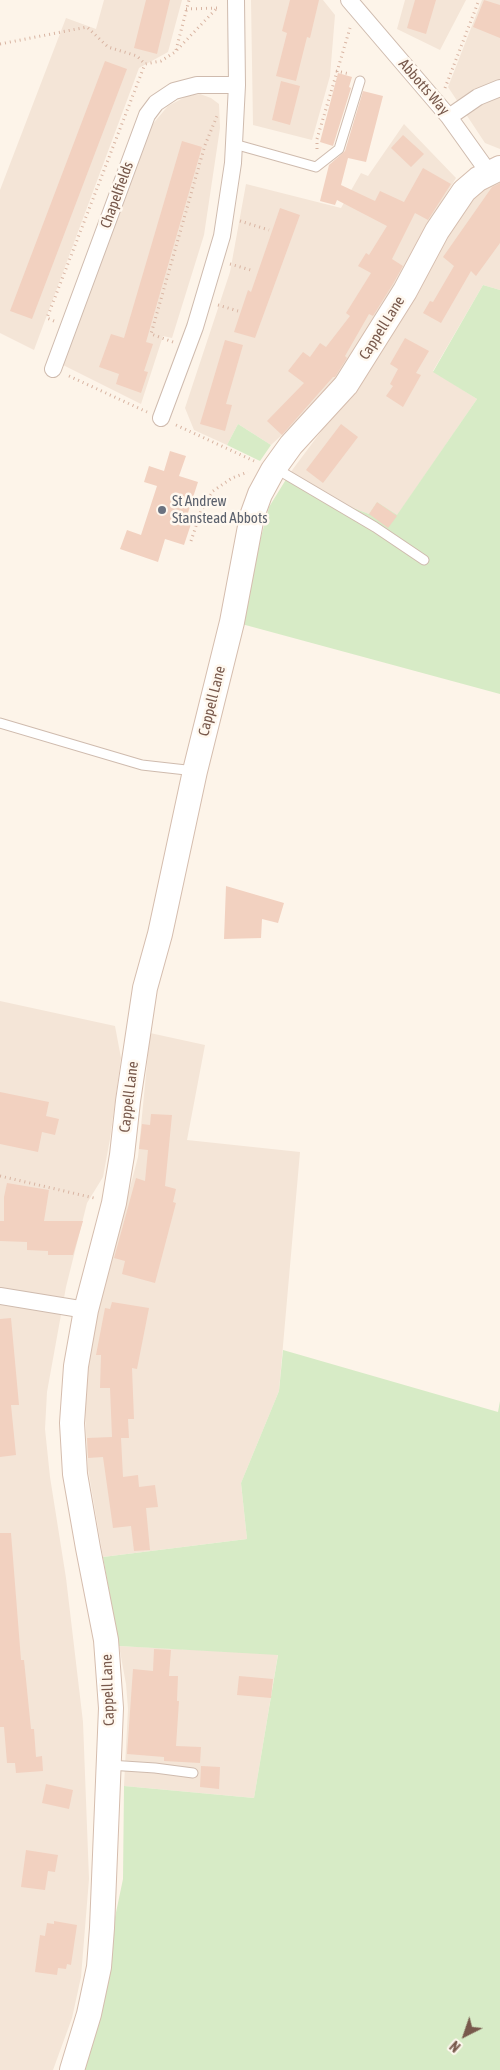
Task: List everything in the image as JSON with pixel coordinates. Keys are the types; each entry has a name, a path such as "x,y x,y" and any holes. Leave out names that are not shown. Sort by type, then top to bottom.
{"street":[{"path":"161,418 195,327 222,236 233,163 231,85 236,0"},
{"name":"Abbotts Way","path":"354,2 494,170"},
{"name":"Chapelfields","path":"53,369 147,115 156,103 174,91 197,85 231,85"},
{"path":"444,111 500,88"},
{"name":"Cappell Lane","path":"72,2070 89,2014 99,1967 111,1708 106,1640 76,1474 72,1433 76,1366 86,1310 114,1203 145,988 164,915 195,771 232,622 252,516 260,494 272,471 291,445 346,385 405,291 437,231 464,191 494,170"},
{"path":"0,1296 86,1310"}],"lane":[{"path":"234,144 316,167 339,148 360,81"},
{"path":"272,471 375,527 424,560"},
{"path":"0,723 142,765 195,771"},
{"path":"109,1765 193,1773"}],"path":[{"path":"175,52 189,0"},
{"path":"444,111 479,0"},
{"path":"145,64 161,61 175,52 217,8 186,9"},
{"path":"316,167 318,139 336,71 351,25"},
{"path":"0,44 87,27 108,47 136,56 145,64"},
{"path":"68,328 47,318 145,64"},
{"path":"336,71 350,74"},
{"path":"174,342 151,334 205,145 231,85"},
{"path":"238,220 269,230"},
{"path":"228,263 254,271"},
{"path":"216,305 238,311"},
{"path":"190,541 201,511 213,491 232,478 247,472 272,471"},
{"path":"0,1176 114,1203"}],"shaded area":[{"path":"104,0 182,0 168,52 139,68 34,350 0,333 0,190 66,18 96,29"},
{"path":"251,0 323,0 335,15 330,76 312,140 253,125"},
{"path":"405,0 466,0 440,50 397,29"},
{"path":"482,0 500,0 500,149 485,143 448,87"},
{"path":"200,94 211,98 219,104 220,128 204,235 172,338 163,336 141,404 63,365 151,126 168,106 187,96"},
{"path":"404,124 456,178 431,219 398,286 333,384 308,411 271,445 238,424 227,445 194,430 185,408 230,272 246,184 341,208 361,173 368,176"},
{"path":"500,180 500,290 483,285 433,371 477,399 397,516 377,502 369,514 348,506 290,473 364,374 464,208 478,193"},
{"path":"0,1001 115,1026 121,1058 103,1177 87,1203 66,1287 47,1392 45,1429 50,1477 66,1578 83,1722 89,1879 81,1977 72,2018 53,2070 0,2070"},
{"path":"150,1033 205,1045 187,1140 300,1152 279,1391 241,1483 247,1539 103,1557 88,1469 85,1411 87,1375 96,1318 138,1157"},
{"path":"119,1646 278,1654 254,1798 124,1786 128,1709 126,1684"}],"green space":[{"path":"483,285 500,290 500,694 238,623 269,507 290,473 348,506 369,514 377,502 397,515 477,399 433,372"},
{"path":"238,424 271,445 260,461 227,445"},
{"path":"283,1350 498,1412 500,1401 500,2070 83,2070 123,1879 124,1786 254,1798 278,1655 119,1646 103,1557 247,1539 241,1483 279,1391"}],"building":[{"path":"146,0 170,0 157,54 134,48"},
{"path":"290,0 319,0 310,38 307,37 296,81 276,76 287,33 282,31"},
{"path":"415,0 436,0 426,34 407,28"},
{"path":"484,0 500,5 500,38 473,27"},
{"path":"105,61 127,69 32,319 10,311"},
{"path":"338,73 352,77 349,87 351,88 333,146 320,142"},
{"path":"281,81 300,86 290,125 272,120"},
{"path":"363,91 383,96 366,162 348,158 341,185 375,201 380,191 404,202 423,168 451,184 428,220 415,213 392,259 403,266 393,284 373,316 369,314 345,356 347,358 335,377 282,435 267,421 304,383 288,371 303,352 310,357 320,343 326,347 350,316 346,313 371,273 358,266 366,253 369,255 387,226 337,200 335,205 320,201 329,165 345,151"},
{"path":"403,135 424,154 411,167 391,148"},
{"path":"182,141 202,147 146,342 153,344 144,371 148,372 141,393 116,384 119,374 99,367 111,334 124,338"},
{"path":"500,183 500,243 476,276 471,271 441,323 423,313 430,301 433,302 454,266 443,257 492,187"},
{"path":"280,208 300,215 255,338 234,332 248,290 251,292"},
{"path":"405,338 429,351 416,373 421,375 403,407 386,396 393,386 390,384 398,369 390,364"},
{"path":"225,340 243,345 226,404 232,405 225,431 200,424"},
{"path":"341,424 358,437 323,483 306,470"},
{"name":"St Andrew Stanstead Abbots","path":"170,451 186,456 179,476 198,482 185,522 191,524 184,545 165,539 158,562 120,549 127,530 141,535 157,486 144,482 149,466 164,471"},
{"path":"377,502 397,516 388,528 369,514"},
{"path":"226,886 284,903 278,923 262,919 261,938 224,939"},
{"path":"0,1092 49,1102 46,1116 59,1119 55,1135 42,1132 38,1152 0,1144"},
{"path":"151,1114 172,1115 165,1186 176,1189 173,1202 176,1203 155,1283 122,1274 125,1261 114,1258 136,1178 145,1181 148,1150 139,1149 142,1124 150,1125"},
{"path":"7,1183 49,1190 44,1221 83,1221 73,1255 48,1255 48,1251 27,1250 27,1242 0,1241 0,1221 4,1221 4,1197"},
{"path":"112,1302 149,1308 137,1369 132,1368 134,1419 128,1419 129,1438 121,1438 123,1477 138,1475 139,1487 155,1485 158,1507 146,1508 150,1550 134,1551 131,1526 113,1528 103,1457 88,1458 87,1438 112,1437 110,1388 100,1388 101,1355 96,1355 105,1308 110,1309"},
{"path":"11,1318 19,1405 11,1405 16,1455 0,1457 0,1319"},
{"path":"0,1533 11,1533 21,1660 24,1660 31,1729 34,1729 36,1757 42,1756 43,1771 16,1773 15,1763 7,1763 4,1727 0,1727"},
{"path":"154,1649 171,1650 169,1676 178,1676 177,1701 179,1701 176,1746 201,1747 200,1763 164,1761 164,1757 127,1754 133,1669 153,1671"},
{"path":"239,1676 273,1679 271,1698 237,1695"},
{"path":"201,1766 220,1767 219,1789 200,1787"},
{"path":"46,1784 73,1790 69,1809 42,1803"},
{"path":"26,1850 58,1855 55,1872 48,1871 45,1890 21,1887"},
{"path":"54,1921 77,1925 71,1965 67,1964 66,1969 58,1968 57,1975 35,1972 40,1935 45,1936 47,1923 54,1924"}],"place":[{"name":"St Andrew Stanstead Abbots","path":"162,510"}]}
